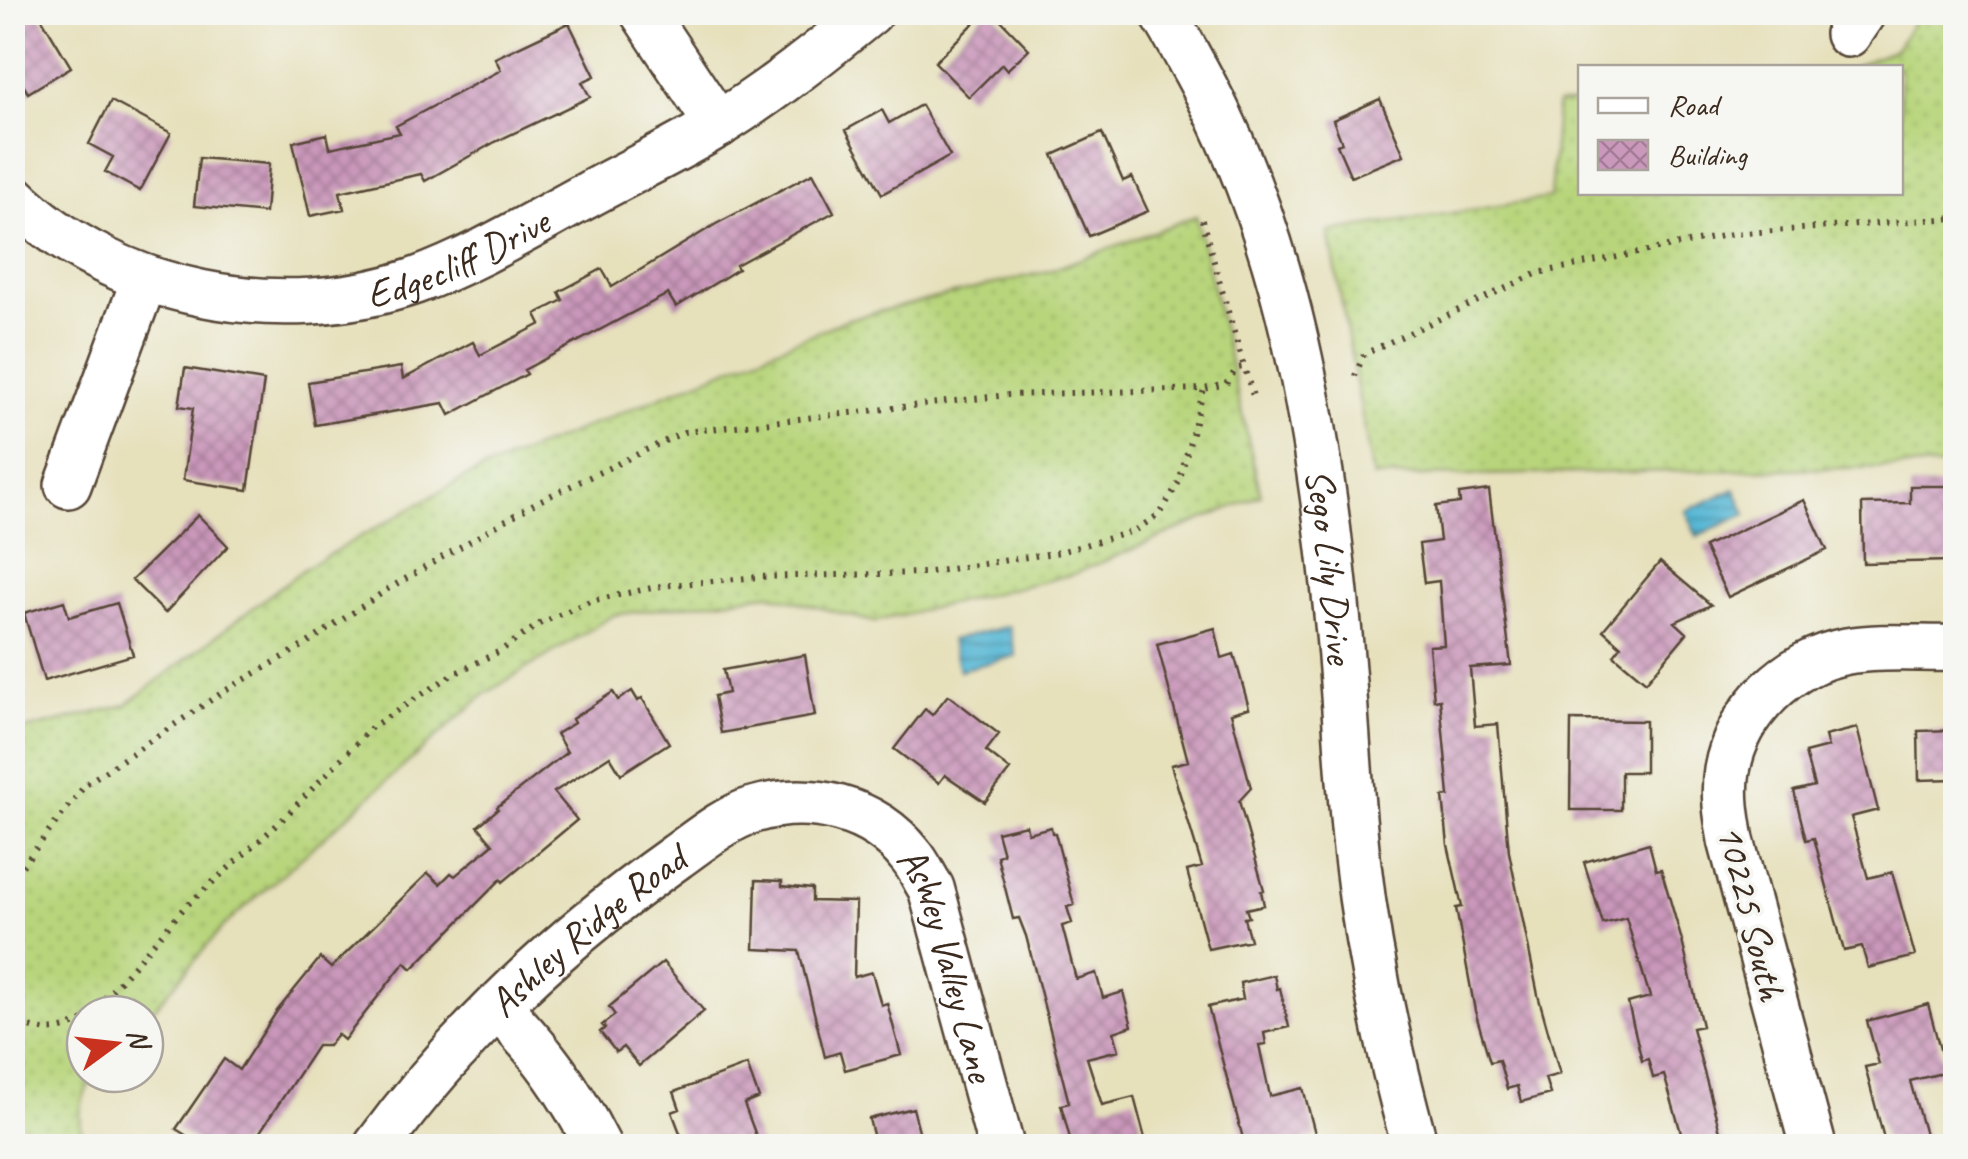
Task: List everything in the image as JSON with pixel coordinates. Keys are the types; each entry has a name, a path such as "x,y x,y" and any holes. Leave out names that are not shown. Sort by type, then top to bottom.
{"street":[{"path":"643,12 718,125"},
{"name":"Edgecliff Drive","path":"12,196 85,252 145,278 216,297 286,302 368,293 414,281 472,257 718,125 804,66 870,12"},
{"name":"Sego Lily Drive","path":"1162,12 1218,112 1257,202 1284,292 1324,504 1357,859 1375,974 1414,1146"},
{"path":"68,485 145,278"},
{"name":"10225 South","path":"1813,1146 1731,840 1725,804 1727,769 1738,737 1754,710 1796,670 1849,651 1956,648"},
{"name":"Ashley Ridge Road","path":"377,1146 411,1100 498,1007 648,877 722,824 752,810 784,804 817,803 849,811"},
{"name":"Ashley Valley Lane","path":"849,811 883,829 911,856 930,888 1001,1146"},
{"path":"498,1007 538,1048 573,1098 598,1146"}],"path":[{"path":"1354,376 1364,354 1538,274 1732,234 1956,218"},
{"path":"1202,220 1254,396"},
{"path":"12,884 86,784 223,692 306,644 404,579 537,502 684,432 1008,395 1204,389 1226,384 1237,368 1244,366"},
{"path":"109,994 185,907 280,822 372,727 540,623 590,601 661,586 757,576 924,573 1060,552 1134,531 1160,514 1179,482 1204,389"},
{"path":"12,1018 32,1030 65,1031"}],"green space":[{"path":"1919,13 1955,13 1955,466 1373,477 1329,232 1550,198 1557,104 1578,103 1578,195 1903,195 1903,65 1859,65 1896,49"},
{"path":"1196,216 1261,495 1074,574 873,622 769,594 614,615 485,694 224,926 165,995 65,994 65,1094 85,1094 81,1108 84,1146 13,1146 13,733 126,705 305,568 468,476 848,319 1049,271"}],"water":[{"path":"1735,489 1746,514 1697,536 1686,511"},
{"path":"1009,626 1016,656 959,670 951,640"}],"building":[{"path":"24,12 38,12 71,67 28,93 12,67 12,19"},
{"path":"985,12 993,12 1029,49 1007,70 1002,64 969,97 935,62"},
{"path":"569,23 595,76 582,82 590,97 425,181 421,174 340,192 344,209 310,216 293,142 327,134 330,148 400,133 396,126 501,70 495,58"},
{"path":"1380,99 1404,155 1351,177 1337,145 1342,143 1333,120"},
{"path":"111,101 171,133 140,191 105,172 113,157 89,144"},
{"path":"921,105 950,156 882,194 846,130 882,110 889,123"},
{"path":"1102,133 1123,181 1132,177 1148,211 1089,236 1053,155"},
{"path":"199,158 269,164 265,213 194,206"},
{"path":"813,173 834,212 736,265 738,269 676,307 668,294 524,370 527,374 450,415 444,403 315,425 308,382 401,367 403,379 473,342 480,355 541,324 536,314 563,300 559,292 602,269 612,287 716,224"},
{"path":"185,368 264,381 248,490 183,480 193,408 179,406"},
{"path":"1910,486 1949,486 1951,561 1863,563 1862,504 1910,503"},
{"path":"1489,490 1511,665 1470,668 1475,726 1498,724 1509,852 1538,995 1560,1074 1545,1078 1550,1094 1521,1102 1517,1086 1507,1089 1499,1060 1490,1062 1475,1011 1456,908 1462,907 1448,845 1443,797 1449,796 1440,699 1434,700 1429,646 1444,645 1439,581 1424,583 1419,544 1440,541 1436,506 1460,503 1459,494"},
{"path":"1804,500 1827,550 1728,597 1704,547"},
{"path":"198,515 228,546 165,613 132,580"},
{"path":"1660,562 1711,605 1675,622 1687,633 1646,682 1614,655 1621,646 1603,630"},
{"path":"64,601 69,617 117,603 133,655 44,681 24,613"},
{"path":"1215,628 1222,658 1234,654 1249,708 1231,713 1251,788 1239,801 1264,890 1264,905 1246,909 1249,917 1244,918 1250,940 1208,949 1187,871 1202,867 1171,765 1188,761 1157,644"},
{"path":"805,655 815,716 721,733 714,696 728,693 723,670"},
{"path":"632,691 638,701 642,698 669,743 621,774 610,756 554,792 577,820 503,882 501,879 412,969 405,962 344,1040 337,1034 328,1046 317,1046 252,1144 244,1141 241,1146 203,1146 176,1129 224,1059 239,1070 277,1011 320,958 331,968 428,873 440,884 493,844 478,826 567,752 556,734 613,692 618,700"},
{"path":"948,695 999,734 986,751 1010,770 985,802 945,775 939,783 894,749 925,709 932,715"},
{"path":"1571,720 1645,721 1645,772 1621,772 1621,810 1570,810"},
{"path":"1857,728 1878,810 1851,817 1868,878 1892,872 1915,956 1868,968 1862,947 1844,951 1814,838 1806,840 1794,791 1814,786 1805,753 1828,747 1825,736"},
{"path":"1956,730 1956,779 1919,780 1918,731"},
{"path":"1026,825 1028,833 1051,827 1055,833 1074,905 1067,907 1072,923 1062,926 1076,979 1096,973 1103,998 1123,992 1132,1026 1114,1032 1119,1050 1087,1058 1102,1105 1134,1097 1147,1146 1072,1146 1061,1105 1069,1103 1026,936 1019,918 1013,919 997,856 1003,854 997,832"},
{"path":"1649,843 1656,870 1661,869 1682,941 1702,1026 1692,1028 1724,1146 1685,1146 1664,1075 1653,1078 1648,1059 1642,1061 1628,1003 1650,997 1626,918 1603,924 1584,862"},
{"path":"756,880 782,881 782,886 812,889 812,901 856,902 854,977 872,972 881,1005 887,1003 901,1055 845,1070 840,1052 825,1057 799,951 754,949"},
{"path":"663,962 704,1011 639,1066 623,1047 616,1052 600,1032 605,1028 602,1025 615,1015 609,1007"},
{"path":"1274,975 1289,1027 1264,1033 1266,1044 1259,1045 1270,1096 1303,1088 1316,1137 1304,1140 1305,1146 1245,1146 1208,1007 1243,999 1240,983"},
{"path":"1928,1004 1946,1072 1910,1081 1928,1146 1886,1146 1865,1067 1879,1064 1867,1021"},
{"path":"747,1065 759,1098 744,1104 760,1146 685,1146 672,1112 680,1109 674,1092"},
{"path":"913,1108 923,1146 876,1146 869,1119"}]}
